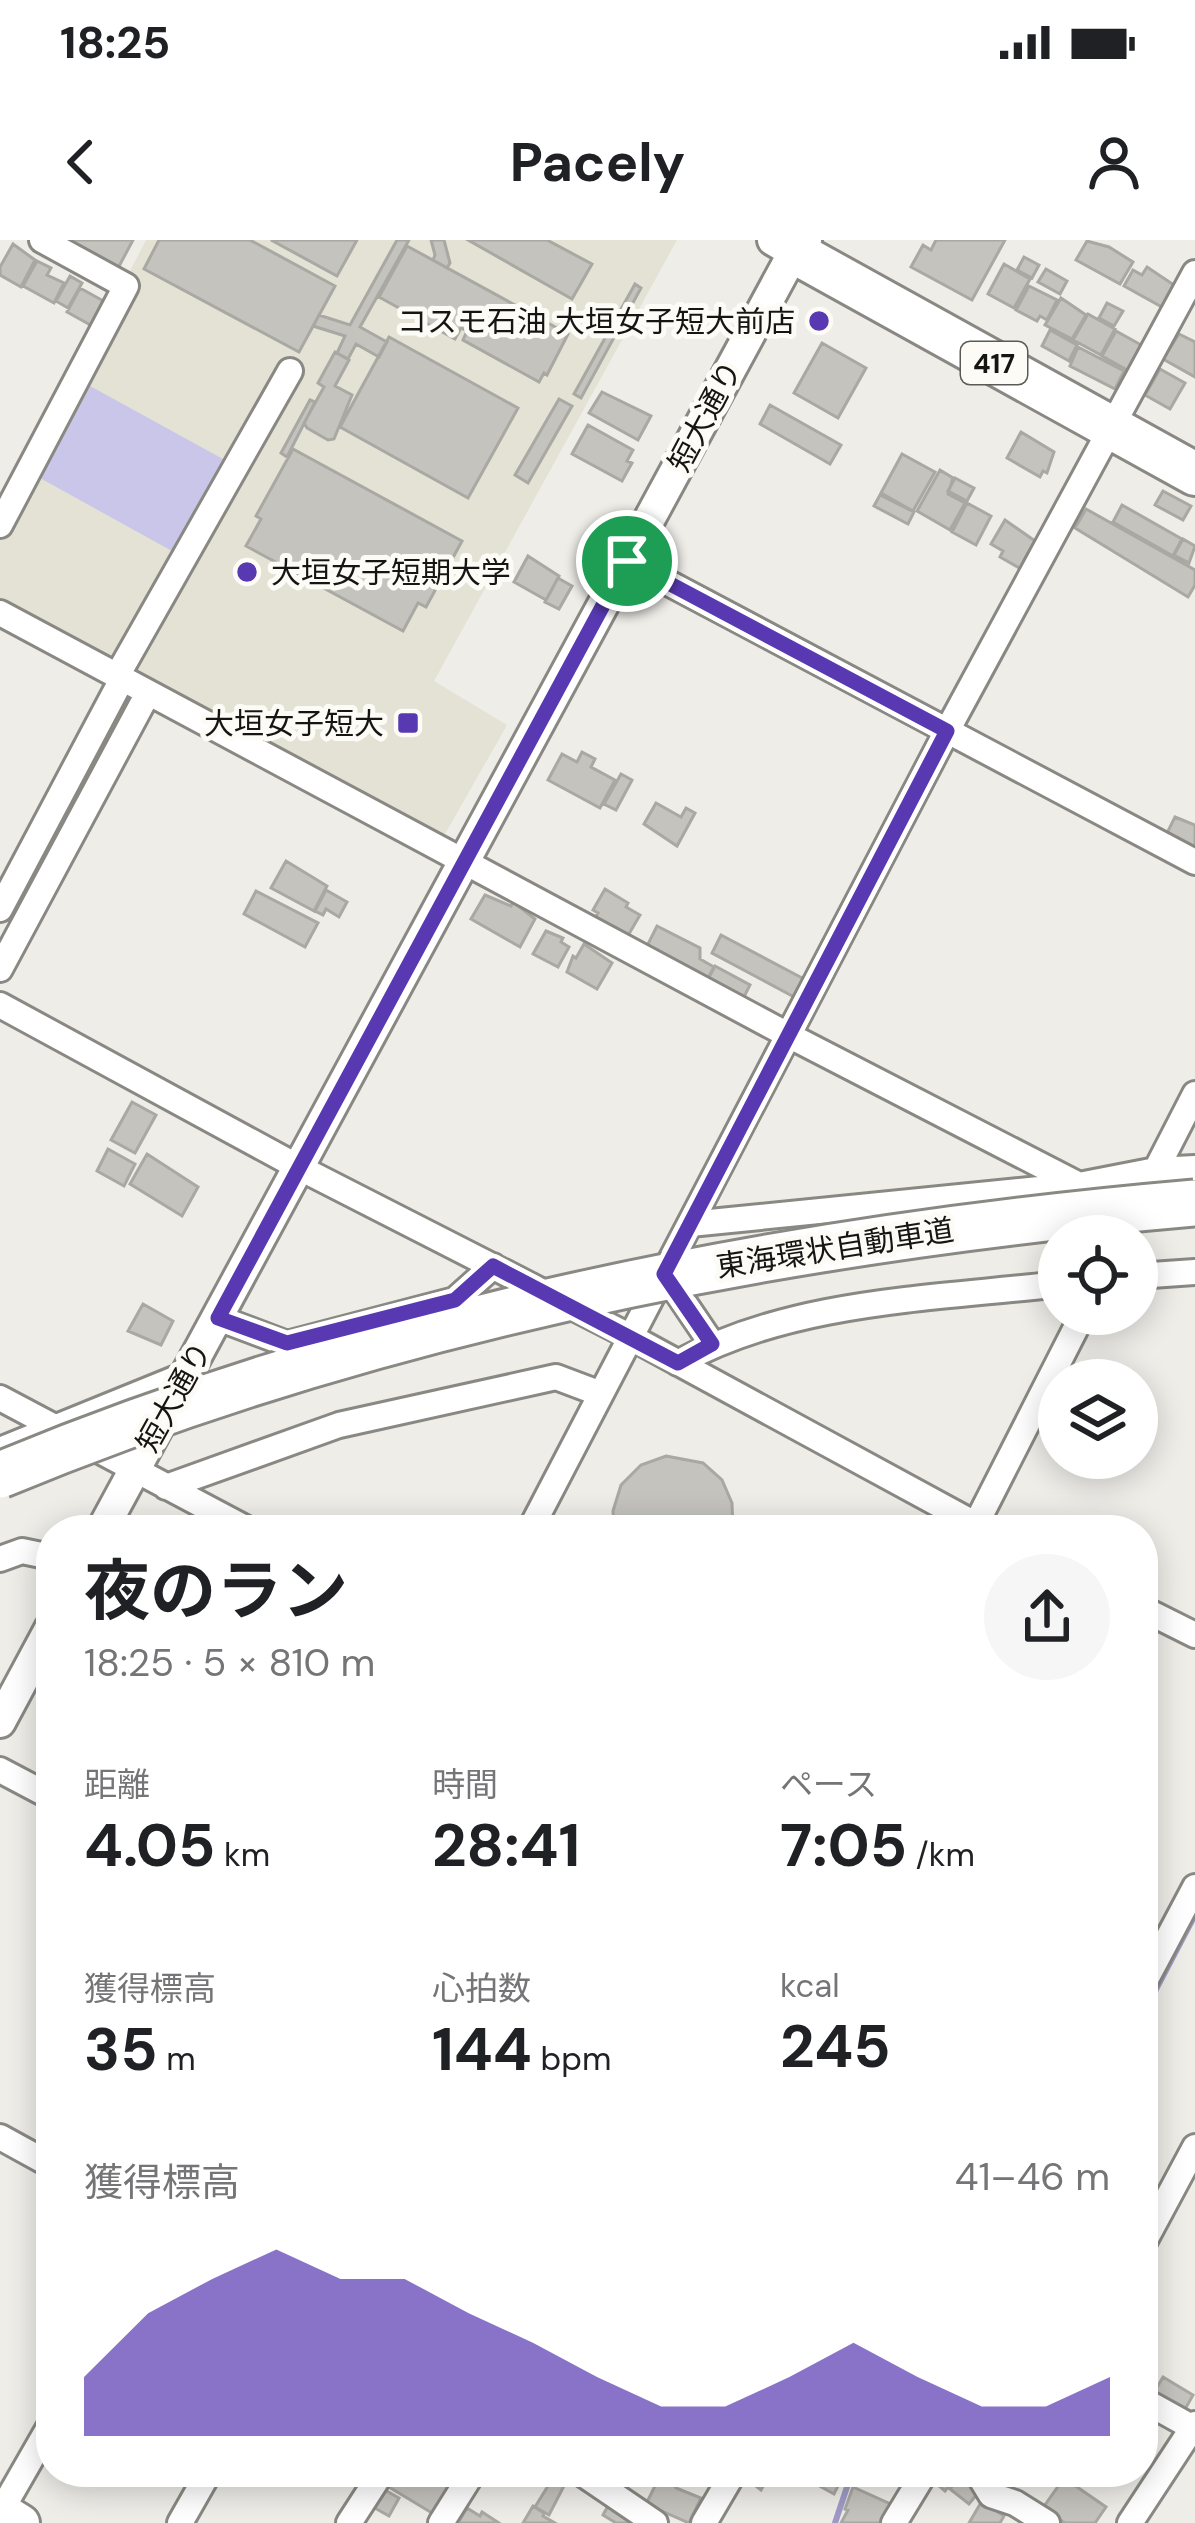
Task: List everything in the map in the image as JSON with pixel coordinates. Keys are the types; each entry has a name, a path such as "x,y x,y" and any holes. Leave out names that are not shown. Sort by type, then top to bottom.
{"highway":[{"name":"417","path":"789,244 1195,474"},
{"name":"東海環状自動車道","path":"0,1474 267,1379 614,1288 881,1238 1195,1203"}],"main road":[{"path":"1,2510 21,2523"}],"street":[{"path":"0,525 126,286 42,240"},
{"name":"短大通り","path":"110,1515 627,561 789,244"},
{"path":"538,1515 947,731 1195,273"},
{"path":"0,969 131,684 290,371"},
{"path":"627,561 1195,862"},
{"path":"0,613 463,863 1079,1185 1116,1215"},
{"path":"0,910 131,684"},
{"path":"0,1005 299,1168 631,1337 954,1515"},
{"path":"1133,1215 1195,1094"},
{"path":"690,1224 1079,1185 1156,1170 1195,1168"},
{"path":"218,1318 287,1343 455,1300 493,1266"},
{"path":"1158,1275 1195,1272"},
{"path":"664,1274 712,1344"},
{"path":"678,1363 712,1344 803,1315 1038,1287"},
{"path":"984,1515 1073,1335"},
{"path":"0,1450 187,1374"},
{"path":"166,1487 339,1425 556,1377 601,1394"},
{"path":"0,1398 220,1515"},
{"path":"0,1559 22,1551 36,1554"},
{"path":"1158,1616 1195,1635"},
{"path":"0,1722 36,1661"},
{"path":"0,1770 36,1788"},
{"path":"1158,1957 1195,1887"},
{"path":"0,2137 36,2156"},
{"path":"1158,2216 1195,2146"},
{"path":"1158,2408 1194,2427 1158,2481"},
{"path":"1,2510 36,2450"},
{"path":"180,2523 200,2487"},
{"path":"350,2523 373,2487"},
{"path":"441,2523 464,2487"},
{"path":"602,2487 655,2523"},
{"path":"704,2523 725,2487"},
{"path":"894,2523 916,2487"},
{"path":"987,2487 992,2495 1046,2523"},
{"path":"1130,2523 1154,2487"}],"shaded area":[{"name":"大垣女子短期大学","path":"146,240 677,240 434,681 507,725 441,841 0,604 0,539 139,284 127,277"},
{"path":"90,386 232,464 181,556 40,478"}],"building":[{"path":"62,240 133,240 117,270"},
{"path":"159,240 250,240 335,286 299,352 144,269"},
{"path":"271,240 357,240 337,276"},
{"path":"397,240 409,240 360,327 387,342 379,357 356,344 348,359 337,353 345,336 313,326 319,315 350,325"},
{"path":"431,240 444,240 447,268 433,260"},
{"path":"468,240 547,240 592,264 572,299"},
{"path":"936,240 1005,240 972,300 911,267 923,245 931,250"},
{"path":"1087,241 1109,247 1133,262 1120,284 1076,260"},
{"path":"13,244 35,260 21,287 0,275"},
{"path":"407,246 568,334 547,375 539,382 463,340 467,331 461,328 455,339 379,297"},
{"path":"1024,257 1039,265 1032,278 1017,270"},
{"path":"37,261 51,268 47,275 64,283 54,303 23,286"},
{"path":"1004,264 1030,279 1014,308 988,294"},
{"path":"1147,267 1177,287 1162,307 1124,286 1133,270 1142,275"},
{"path":"1046,269 1067,281 1060,294 1038,282"},
{"path":"70,276 82,283 68,308 56,301"},
{"path":"635,284 641,288 581,398 574,394"},
{"path":"1029,286 1057,300 1047,320 1040,316 1037,321 1016,310"},
{"path":"80,288 107,303 94,327 67,312"},
{"path":"1061,298 1086,315 1072,339 1045,325"},
{"path":"1107,303 1123,311 1114,326 1099,318"},
{"path":"1088,314 1115,329 1101,355 1073,340"},
{"path":"1050,330 1077,345 1069,361 1042,346"},
{"path":"1116,331 1143,346 1129,371 1102,356"},
{"path":"1179,334 1195,342 1195,377 1163,359"},
{"path":"389,337 518,408 468,498 340,427"},
{"path":"822,343 866,368 838,418 794,393"},
{"path":"1078,347 1124,371 1115,389 1070,366"},
{"path":"335,352 349,360 335,386 352,395 334,439 328,440 304,423 324,387 318,383"},
{"path":"1160,369 1185,383 1170,409 1145,395"},
{"path":"602,392 651,416 638,440 589,413"},
{"path":"559,399 572,406 528,483 515,475"},
{"path":"310,400 315,402 287,457 281,453"},
{"path":"770,405 841,445 830,464 760,424"},
{"path":"588,425 633,450 622,481 572,454"},
{"path":"1021,432 1054,452 1047,473 1043,471 1040,477 1007,458"},
{"path":"293,449 462,541 426,607 418,603 403,631 246,546 261,519 256,516"},
{"path":"902,454 935,472 913,511 881,493"},
{"path":"940,470 953,478 948,494 965,503 950,530 917,511"},
{"path":"955,478 974,488 967,501 948,491"},
{"path":"1163,491 1191,506 1183,520 1155,505"},
{"path":"880,495 914,512 908,524 874,506"},
{"path":"967,503 991,516 976,545 952,532"},
{"path":"1122,505 1182,539 1173,556 1113,522"},
{"path":"1086,509 1195,570 1195,585 1188,597 1075,528"},
{"path":"1005,520 1035,541 1023,570 1000,557 1003,551 991,544"},
{"path":"1183,539 1195,546 1189,563 1174,555"},
{"path":"528,556 559,576 546,600 514,582"},
{"path":"558,578 572,586 559,609 545,602"},
{"path":"582,752 595,759 591,767 615,780 600,808 548,780 562,754 577,762"},
{"path":"621,774 632,780 616,810 604,804"},
{"path":"656,803 681,817 686,808 695,813 677,846 644,824"},
{"path":"1175,817 1195,825 1195,848 1167,833"},
{"path":"286,861 327,886 314,911 271,888"},
{"path":"605,889 640,915 626,939 593,921 598,913 593,910"},
{"path":"326,890 347,902 339,917 326,909 323,915 315,911"},
{"path":"256,891 318,923 305,947 244,914"},
{"path":"485,895 511,906 513,902 535,919 520,947 471,919"},
{"path":"657,926 700,948 700,959 714,967 706,982 645,950"},
{"path":"546,931 563,938 561,942 569,947 558,967 533,954"},
{"path":"721,935 806,980 796,998 712,953"},
{"path":"584,944 612,963 597,989 567,972"},
{"path":"715,966 750,985 742,1001 706,983"},
{"path":"132,1102 156,1115 135,1153 111,1140"},
{"path":"108,1149 135,1164 124,1186 97,1171"},
{"path":"147,1154 198,1187 182,1216 130,1184"},
{"path":"143,1304 173,1321 161,1345 128,1331"},
{"path":"666,1456 703,1463 722,1480 732,1515 613,1515 621,1485 641,1465"},
{"path":"1163,2377 1193,2395 1183,2413 1158,2399"},
{"path":"389,2487 448,2487 432,2513"},
{"path":"547,2487 563,2487 549,2515 535,2507"},
{"path":"654,2487 675,2487 701,2498 689,2523 646,2504"},
{"path":"853,2487 895,2506 886,2523 841,2523"},
{"path":"952,2487 982,2488 969,2504"},
{"path":"1058,2487 1077,2487 1106,2507 1095,2523 1059,2519 1055,2523 1040,2512"},
{"path":"383,2489 399,2498 389,2516 373,2507"},
{"path":"982,2501 1004,2516 1000,2523 969,2523"},
{"path":"609,2504 633,2521 616,2523 603,2515"},
{"path":"533,2506 543,2516 555,2523 523,2523"},
{"path":"467,2508 480,2516 482,2512 499,2523 458,2523"}],"waterway":[{"path":"1158,1985 1195,1915"},
{"path":"835,2523 847,2487"}],"place":[{"name":"コスモ石油 大垣女子短大前店","path":"819,321"},
{"name":"大垣女子短期大学","path":"247,572"},
{"name":"大垣女子短大","path":"408,723"}],"route":[{"path":"627,561 947,731 664,1274 712,1344 678,1363 493,1266 455,1300 287,1343 218,1318 299,1168 627,561"}]}
